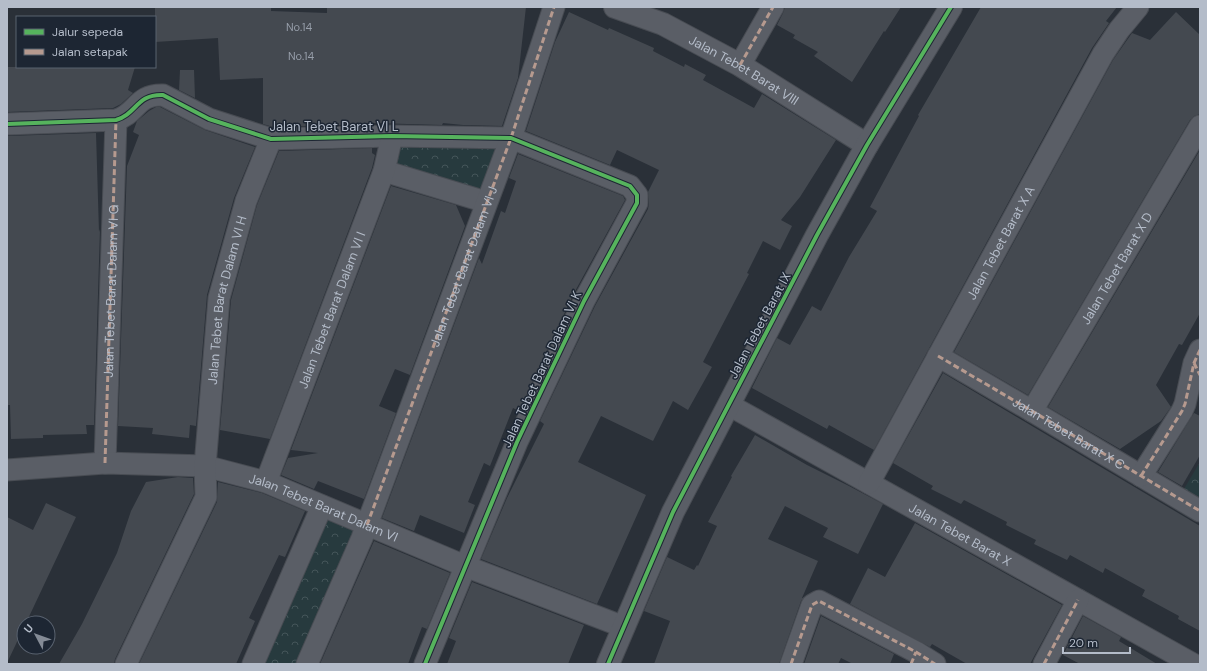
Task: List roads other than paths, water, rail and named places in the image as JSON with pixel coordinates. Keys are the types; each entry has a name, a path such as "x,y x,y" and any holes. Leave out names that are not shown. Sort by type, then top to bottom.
{"street":[{"name":"Jalan Tebet Barat Dalam VI J","path":"307,664 367,524 511,138 554,7"},
{"name":"Jalan Tebet Barat VIII","path":"615,7 663,24 740,65 867,145"},
{"path":"740,65 773,7"},
{"name":"Jalan Tebet Barat IX","path":"608,664 673,512 817,235 867,145 951,7"},
{"name":"Jalan Tebet Barat X A","path":"869,483 1103,54 1119,30 1138,7"},
{"name":"Jalan Tebet Barat VI L","path":"116,120 123,118 143,99 155,95 163,95 209,118 271,139 392,136 511,138"},
{"path":"7,124 116,120"},
{"name":"Jalan Tebet Barat Dalam VI G","path":"105,463 116,120"},
{"name":"Jalan Tebet Barat X D","path":"1032,410 1200,126"},
{"name":"Jalan Tebet Barat Dalam VI I","path":"266,482 384,171 392,136"},
{"name":"Jalan Tebet Barat Dalam VI K","path":"425,664 517,442 584,301 637,203 637,195 630,186 511,138"},
{"name":"Jalan Tebet Barat Dalam VI H","path":"126,664 206,497 205,466 219,298 241,217 271,139"},
{"path":"384,171 486,202"},
{"name":"Jalan Tebet Barat X C","path":"938,356 1032,410 1200,511"},
{"path":"1141,476 1182,411 1198,362"},
{"name":"Jalan Tebet Barat X","path":"729,405 1193,664"},
{"name":"Jalan Tebet Barat Dalam VI","path":"7,470 105,463 205,466 266,482 466,566 624,627"},
{"path":"252,664 322,506"},
{"path":"1044,664 1078,600"},
{"path":"791,664 812,605 816,602 822,602 913,658 935,664"}]}
